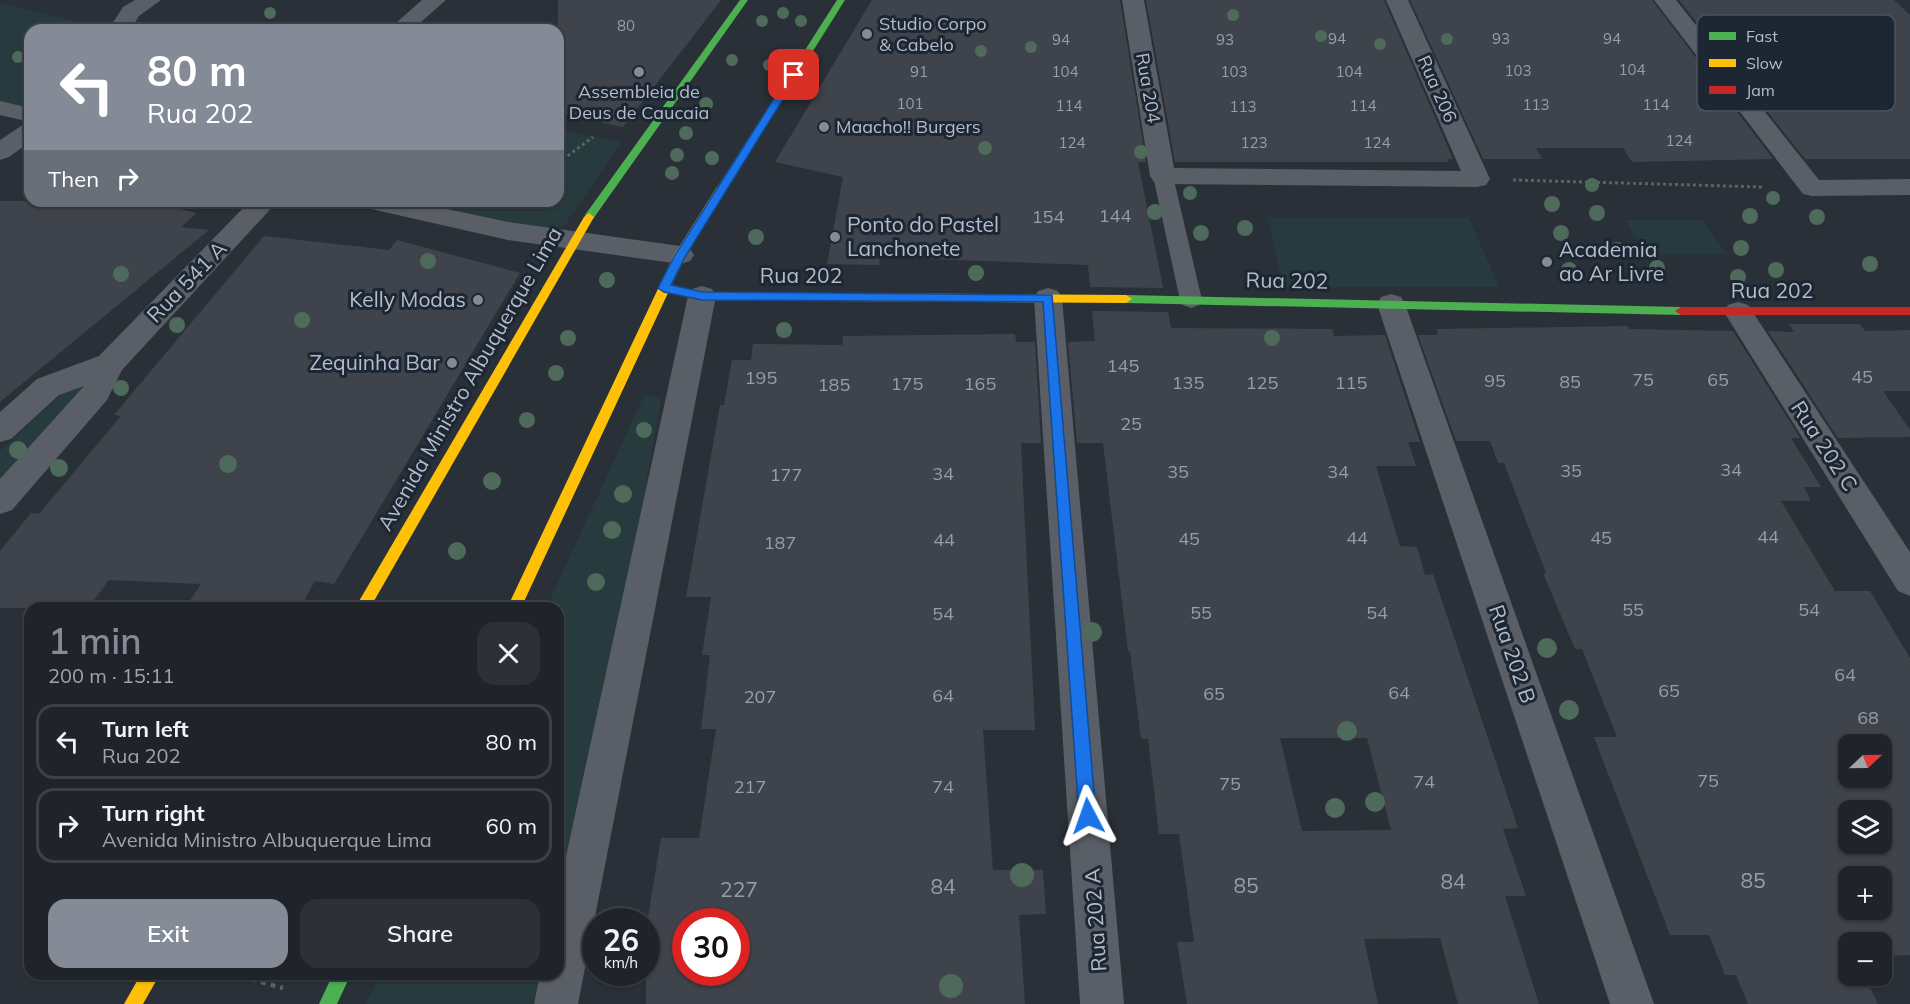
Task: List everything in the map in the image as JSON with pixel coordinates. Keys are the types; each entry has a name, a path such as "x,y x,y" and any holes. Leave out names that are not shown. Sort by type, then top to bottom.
{"street":[{"path":"123,24 131,12 150,0"},
{"path":"406,24 435,0"},
{"name":"Avenida Ministro Albuquerque Lima","path":"365,602 574,240 600,199 744,0"},
{"path":"517,602 680,255 841,0"},
{"name":"Rua 204","path":"1133,0 1164,176"},
{"name":"Rua 206","path":"1397,0 1477,179"},
{"path":"1665,0 1697,41"},
{"path":"0,108 24,114"},
{"path":"1752,111 1812,188 1910,187"},
{"path":"0,152 24,135"},
{"path":"1164,176 1477,179"},
{"name":"Rua 541 A","path":"0,501 96,392 110,364 259,207"},
{"path":"398,207 508,231 680,255"},
{"name":"Rua 202","path":"664,288 702,296 1191,300 1738,312 1910,311"},
{"path":"564,965 702,296"},
{"name":"Rua 202 A","path":"1048,298 1102,1004"},
{"name":"Rua 202 B","path":"1391,304 1632,1004"},
{"name":"Rua 202 C","path":"1738,312 1910,581"},
{"name":"Rua 541 A","path":"0,430 48,387 110,364"},
{"path":"133,1004 147,980"},
{"path":"328,1004 339,980"},
{"path":"556,1004 561,980"}],"lane":[{"path":"1164,176 1191,300"}],"path":[{"path":"564,159 593,137"},
{"path":"1477,179 1812,188"},
{"path":"253,980 287,990"}],"green space":[{"path":"0,3 87,24 24,24 24,111 0,105"},
{"path":"564,131 622,142 564,226 521,232 418,207 564,207"},
{"path":"1268,218 1469,218 1499,287 1283,287"},
{"path":"1625,220 1703,220 1726,254 1647,255"},
{"path":"109,350 118,353 0,491 0,451"},
{"path":"645,394 661,399 602,734 564,883 564,602 549,602"},
{"path":"377,980 539,980 533,1004 366,1004"}],"building":[{"path":"558,0 721,0 623,127 564,114 564,24 558,24"},
{"path":"872,0 1120,0 1146,162 1138,162 1163,288 1090,287 1088,265 880,257 879,265 827,264 843,177 775,162"},
{"path":"1146,0 1384,0 1453,159 1447,159 1448,162 1175,162"},
{"path":"1410,0 1652,0 1697,59 1697,111 1736,111 1773,159 1632,162 1623,148 1536,148 1542,159 1483,159"},
{"path":"1679,0 1894,0 1910,15 1910,159 1805,159 1767,111 1895,111 1895,15 1697,15 1697,23"},
{"path":"0,201 24,201 24,207 172,207 197,213 181,227 209,230 0,402"},
{"path":"264,236 389,250 397,240 520,273 334,584 315,581 303,602 189,602 201,584 109,580 92,602 24,602 24,608 0,608 0,551 31,513 39,514 121,416 114,415"},
{"path":"1092,311 1168,312 1171,328 1332,329 1334,336 1385,335 1420,442 1408,442 1416,466 1376,466 1400,546 1417,547 1425,575 1433,574 1518,828 1503,829 1526,896 1505,896 1539,1004 1458,1004 1440,938 1364,939 1378,1004 1187,1004 1177,942 1194,942 1179,834 1159,834 1148,739 1141,739 1130,651 1128,651 1103,443 1077,443 1068,342 1095,341","holes":["1280,738 1367,738 1391,830 1302,831"]},
{"path":"1789,324 1860,324 1865,331 1910,330 1910,391 1883,391 1910,430 1910,437 1838,438 1768,331 1794,332"},
{"path":"1628,326 1630,329 1733,331 1800,438 1791,438 1821,487 1804,487 1811,501 1781,501 1835,591 1870,591 1910,658 1910,955 1892,956 1892,932 1838,932 1838,986 1869,986 1878,1004 1748,1004 1736,975 1725,975 1709,935 1670,935 1594,737 1617,737 1582,649 1575,649 1543,573 1546,573 1504,463 1498,463 1490,441 1456,441 1418,335 1438,335 1436,329"},
{"path":"1015,334 1016,342 1035,342 1041,443 1021,443 1035,730 983,730 993,870 1043,870 1046,914 1019,915 1025,1004 646,1004 646,986 660,986 660,908 649,908 661,838 699,838 716,729 701,729 710,655 702,655 711,597 686,597 720,405 724,405 732,360 751,360 753,344 842,345 843,336"}],"traffic: fast":[{"path":"589,217 744,0"},
{"path":"721,189 841,0"},
{"path":"1126,299 1681,311"},
{"path":"328,1004 339,980"}],"traffic: slow":[{"path":"517,602 680,255 721,189"},
{"path":"365,602 589,217"},
{"path":"664,288 702,296 1126,299"},
{"path":"133,1004 147,980"}],"traffic: jam":[{"path":"1681,311 1910,311"}],"place":[{"name":"Studio Corpo & Cabelo","path":"867,34"},
{"name":"Assembleia de Deus de Caucaia","path":"639,72"},
{"name":"Maacho!! Burgers","path":"824,127"},
{"name":"Ponto do Pastel Lanchonete","path":"835,237"},
{"name":"Academia ao Ar Livre","path":"1547,262"},
{"name":"Kelly Modas","path":"478,300"},
{"name":"Zequinha Bar","path":"452,363"}],"route":[{"path":"794,75 680,255 664,288 702,296 1048,298 1088,816"}]}
